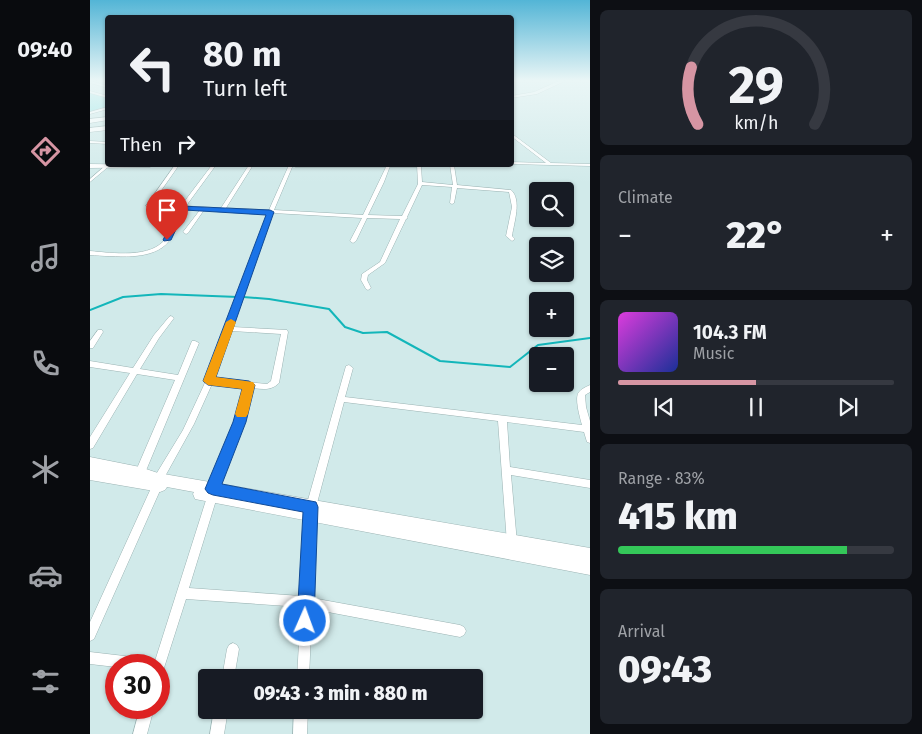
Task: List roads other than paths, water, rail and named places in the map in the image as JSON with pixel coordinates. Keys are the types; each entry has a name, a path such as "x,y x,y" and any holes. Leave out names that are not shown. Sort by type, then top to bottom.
{"street":[{"path":"90,121 105,118"},
{"path":"90,130 105,128"},
{"path":"514,138 550,164"},
{"path":"90,142 105,143"},
{"path":"514,163 590,165"},
{"path":"90,166 105,167"},
{"path":"90,181 106,167"},
{"path":"176,167 148,205 152,207 202,210 405,218"},
{"path":"90,252 131,253 146,252 158,248 167,240 183,208 213,167"},
{"path":"222,210 250,167"},
{"path":"90,634 158,482 194,417 229,329 270,212 289,167"},
{"path":"353,241 388,167"},
{"path":"368,288 364,280 365,274 382,263 405,218 420,183 419,167"},
{"path":"452,167 455,185 452,203"},
{"path":"420,183 508,190 513,193 509,236 512,239"},
{"path":"186,232 202,210"},
{"path":"90,445 156,337 171,318"},
{"path":"208,381 268,387 275,383 285,332 229,329"},
{"path":"90,346 100,332"},
{"path":"140,473 194,343"},
{"path":"90,364 180,378"},
{"path":"303,669 310,511 349,368"},
{"path":"163,654 212,493 239,422 249,385"},
{"path":"590,388 581,394 590,440"},
{"path":"341,399 588,429"},
{"path":"502,418 513,546"},
{"path":"90,463 140,473 158,482"},
{"path":"507,470 590,484"},
{"path":"90,474 158,482 310,511 513,546 590,556"},
{"path":"513,546 590,567"},
{"path":"182,593 306,602 460,631"},
{"path":"230,669 234,649"},
{"path":"90,658 105,660"},
{"path":"140,734 144,719"},
{"path":"217,734 220,719"},
{"path":"300,734 301,719"}],"waterway":[{"path":"90,310 123,297 161,294 238,297"},
{"path":"243,297 269,299 329,309 345,327 363,333 387,332 440,361 510,367 538,345 590,338"}]}
